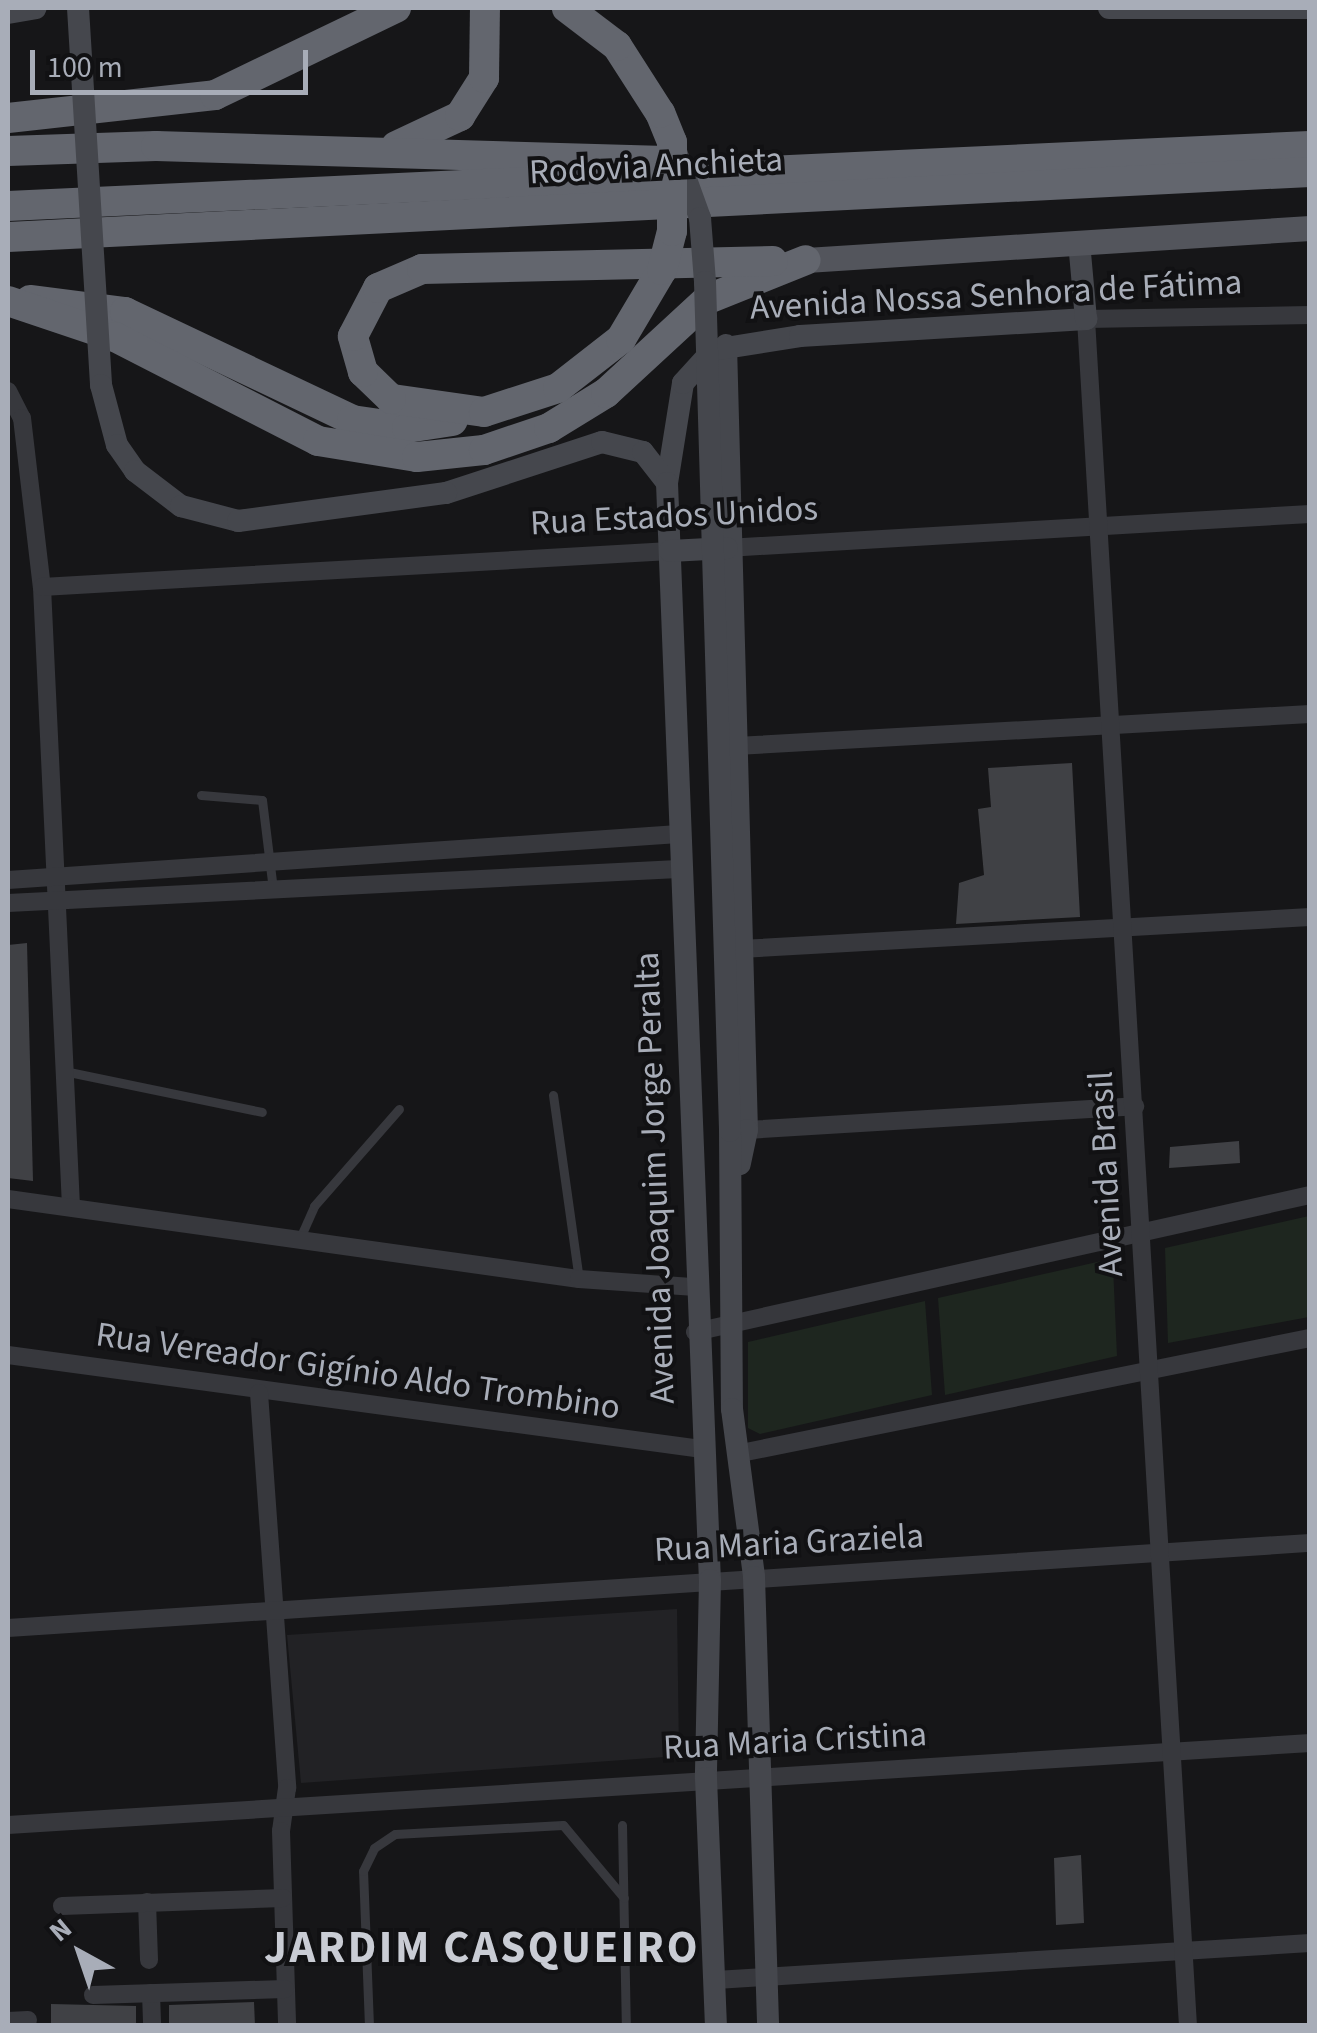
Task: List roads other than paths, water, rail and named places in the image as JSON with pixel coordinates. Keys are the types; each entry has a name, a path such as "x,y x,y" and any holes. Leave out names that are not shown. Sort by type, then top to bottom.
{"highway":[{"path":"8,118 125,107 257,81 396,8"},
{"path":"370,154 432,135 460,116 484,78 485,8"},
{"path":"8,301 80,300 125,312 352,420 407,428 484,412 558,388 592,366 645,306 672,231 672,142 634,68 567,8"},
{"name":"Rodovia Anchieta","path":"8,206 1310,146"},
{"path":"8,151 370,154 822,171"},
{"name":"Rodovia Anchieta","path":"8,237 1310,172"},
{"path":"484,412 391,399 356,356 356,320 378,288 396,274 806,260"},
{"path":"8,301 115,336 318,440 434,456 548,428 606,393 708,300 806,260"}],"main road":[{"path":"806,260 1310,228"}],"street":[{"path":"8,12 36,8"},
{"path":"78,8 101,385 117,444 135,471 181,506 238,521 446,493 602,442 626,444 643,452 667,484"},
{"path":"1109,8 1310,8"},
{"name":"Avenida Joaquim Jorge Peralta","path":"672,142 700,218 705,282 739,1131"},
{"path":"1080,242 1086,320"},
{"name":"Avenida Nossa Senhora de Fátima","path":"667,484 683,383 726,345 1086,320 1310,315"},
{"name":"Avenida Brasil","path":"1086,320 1102,526 1188,2026"},
{"name":"Avenida Joaquim Jorge Peralta","path":"726,345 727,548 740,949 732,1327 754,1578 768,2026"},
{"path":"9,392 22,418 42,588 52,900 71,1207"},
{"name":"Avenida Joaquim Jorge Peralta","path":"667,484 692,1287 710,1580 706,1778 716,2026"},
{"name":"Rua Estados Unidos","path":"42,588 1310,514"},
{"path":"736,746 1310,714"},
{"path":"8,880 273,856 678,834"},
{"path":"390,850 391,883"},
{"path":"8,903 678,868"},
{"path":"740,949 1310,917"},
{"path":"739,1131 1135,1106"},
{"path":"695,1332 732,1327 1310,1195"},
{"path":"8,1200 579,1279 692,1287"},
{"path":"741,1453 1310,1338"},
{"name":"Rua Vereador Gigínio Aldo Trombino","path":"8,1355 700,1449"},
{"path":"259,1392 284,1806 286,2026"},
{"name":"Rua Maria Graziela","path":"8,1628 273,1606 1310,1543"},
{"name":"Rua Maria Cristina","path":"8,1825 706,1778 1310,1743"},
{"path":"62,1906 282,1898"},
{"path":"147,1902 149,1960"},
{"path":"716,1980 1310,1943"},
{"path":"93,1995 286,1989"},
{"path":"152,1994 152,2026"},
{"path":"8,2020 28,2020"}],"lane":[{"path":"201,795 262,800 273,856 273,889"},
{"path":"61,1071 262,1112"},
{"path":"553,1095 579,1279"},
{"path":"300,1238 306,1217 400,1109"},
{"path":"368,2026 363,1871 374,1848 395,1834 564,1826 624,1898"},
{"path":"622,1826 626,2026"}],"district":[{"name":"JARDIM CASQUEIRO","path":"482,1949"}]}
